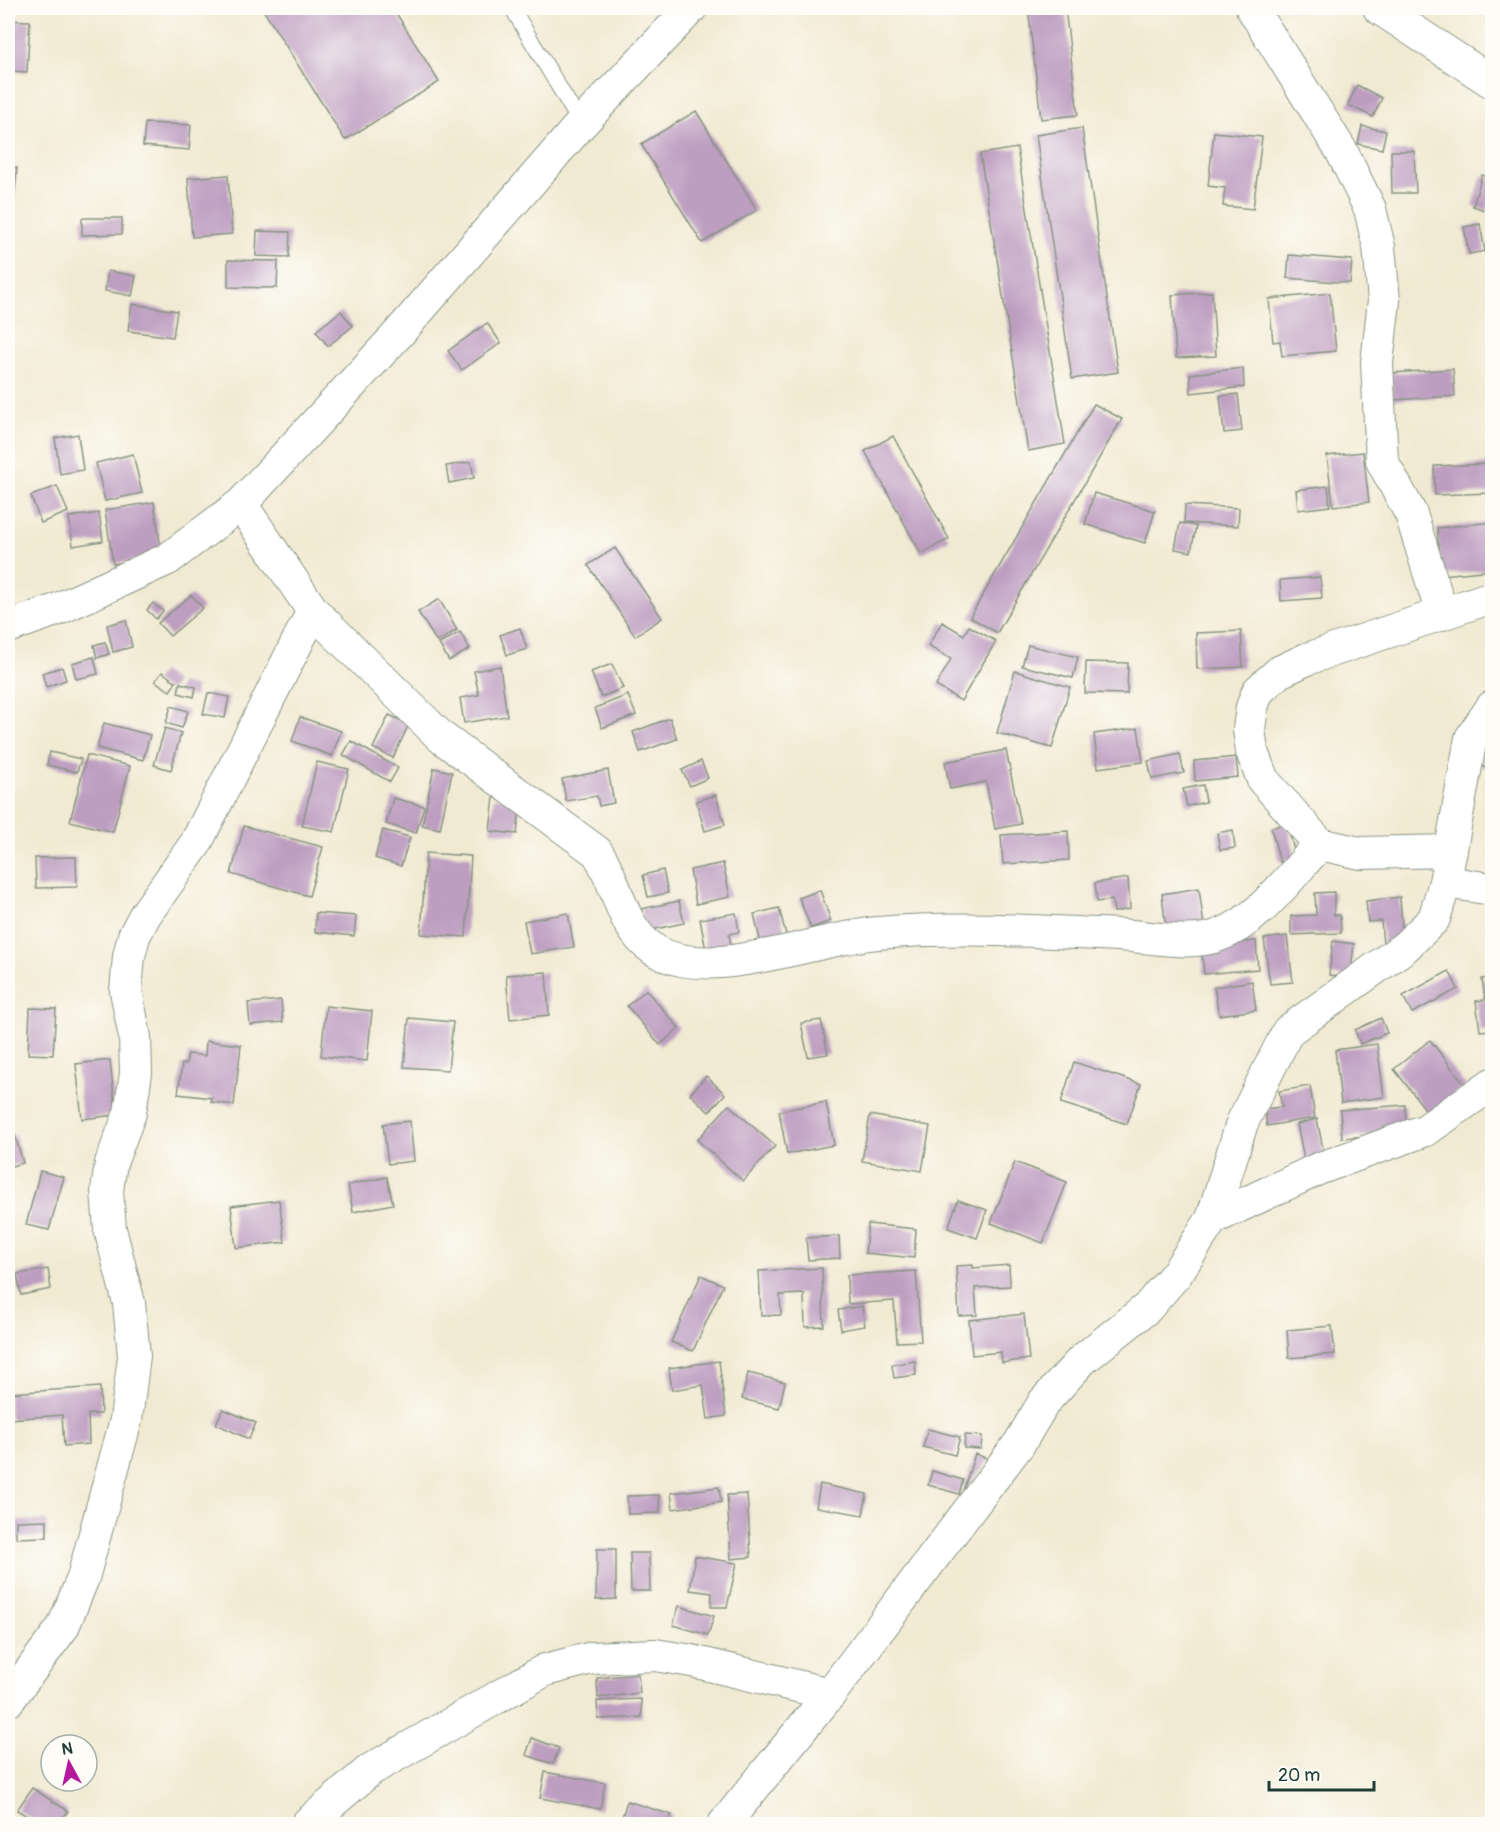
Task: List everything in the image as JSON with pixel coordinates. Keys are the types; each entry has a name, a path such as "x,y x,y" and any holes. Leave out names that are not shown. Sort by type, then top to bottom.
{"street":[{"path":"8,627 56,610 168,559 241,504 399,333 581,124 691,8"},
{"path":"1252,8 1342,152 1370,209 1378,247 1384,300 1377,363 1382,462 1411,514 1442,614"},
{"path":"1378,8 1492,82"},
{"path":"241,504 313,611 441,737 597,852 606,864 622,912 635,931 653,949 679,959 697,963 721,963 843,937 967,928 1178,940 1215,937 1245,923 1320,844"},
{"path":"1451,851 1360,854 1320,844 1263,780 1252,752 1249,729 1252,707 1258,691 1279,672 1307,658 1492,597"},
{"path":"8,1701 63,1627 83,1578 126,1419 134,1356 129,1303 110,1229 107,1191 111,1163 130,1113 136,1073 135,1037 126,991 129,956 134,936 145,915 196,843 313,611"},
{"path":"724,1824 830,1694 1019,1444 1044,1402 1082,1360 1147,1308 1177,1273 1212,1219 1242,1123 1288,1031 1423,933 1434,920 1446,882 1471,738 1492,707"},
{"path":"1446,882 1492,889"},
{"path":"1212,1219 1318,1169 1426,1130 1492,1084"},
{"path":"307,1824 370,1770 545,1670 592,1658 654,1655 692,1661 830,1694"}],"lane":[{"path":"512,8 581,124"}],"building":[{"path":"262,8 393,8 439,82 345,140"},
{"path":"1028,8 1065,8 1078,115 1041,119"},
{"path":"8,20 30,21 27,72 8,71"},
{"path":"1357,85 1382,98 1373,117 1348,105"},
{"path":"696,111 757,210 702,243 641,144"},
{"path":"145,123 191,125 189,150 143,146"},
{"path":"1362,126 1386,131 1382,149 1358,144"},
{"path":"1082,128 1118,372 1072,379 1036,135"},
{"path":"1214,132 1262,137 1253,209 1223,206 1225,188 1208,186"},
{"path":"1017,148 1065,444 1028,451 980,154"},
{"path":"1391,151 1414,151 1416,193 1392,193"},
{"path":"8,167 17,168 12,225 8,224"},
{"path":"228,175 232,234 192,237 188,178"},
{"path":"1482,175 1492,178 1492,195 1487,211 1473,206"},
{"path":"82,218 122,218 122,234 82,235"},
{"path":"1480,224 1485,251 1469,254 1464,227"},
{"path":"257,231 290,232 289,257 256,256"},
{"path":"1289,255 1352,260 1350,283 1287,278"},
{"path":"228,260 278,261 277,288 228,287"},
{"path":"108,271 136,276 132,296 105,291"},
{"path":"1212,292 1216,356 1176,358 1172,295"},
{"path":"1330,293 1336,351 1282,356 1280,341 1273,342 1269,299"},
{"path":"132,304 177,311 173,337 128,331"},
{"path":"341,311 353,326 328,346 316,331"},
{"path":"487,323 501,343 462,370 448,351"},
{"path":"1243,368 1244,387 1191,393 1190,374"},
{"path":"1453,369 1455,396 1393,400 1391,373"},
{"path":"1238,394 1242,431 1224,433 1220,396"},
{"path":"1094,404 1122,419 997,633 970,617"},
{"path":"78,434 83,470 60,474 55,438"},
{"path":"893,436 949,539 921,554 865,451"},
{"path":"1363,452 1369,502 1333,506 1327,456"},
{"path":"133,454 142,493 105,501 96,463"},
{"path":"471,462 474,478 449,483 446,466"},
{"path":"1492,464 1492,493 1435,495 1434,466"},
{"path":"57,486 68,512 41,523 31,496"},
{"path":"1328,486 1330,506 1298,510 1296,490"},
{"path":"1094,493 1155,511 1145,543 1085,524"},
{"path":"154,502 162,556 113,564 105,510"},
{"path":"1185,505 1239,508 1238,526 1184,523"},
{"path":"99,513 103,541 73,546 69,517"},
{"path":"1492,522 1492,570 1442,575 1437,528"},
{"path":"1180,523 1196,526 1191,552 1175,549"},
{"path":"615,548 662,618 635,636 588,565"},
{"path":"1320,577 1322,598 1281,601 1280,580"},
{"path":"191,595 203,608 170,636 158,623"},
{"path":"439,599 457,630 437,642 418,612"},
{"path":"153,603 163,611 156,619 147,610"},
{"path":"126,620 132,647 113,652 107,625"},
{"path":"942,622 964,635 969,626 996,641 961,701 936,686 951,659 928,646"},
{"path":"520,628 527,649 507,655 500,635"},
{"path":"1241,631 1243,667 1197,669 1196,633"},
{"path":"460,632 470,649 449,661 439,644"},
{"path":"105,642 109,654 97,658 94,645"},
{"path":"1028,645 1078,657 1073,678 1022,666"},
{"path":"94,657 98,674 76,679 72,663"},
{"path":"1086,662 1128,663 1127,694 1085,693"},
{"path":"612,664 623,688 601,697 591,672"},
{"path":"500,666 507,716 464,723 460,698 479,695 474,671"},
{"path":"62,667 66,680 46,687 42,673"},
{"path":"1015,671 1070,687 1052,748 997,733"},
{"path":"162,672 176,682 170,691 155,681"},
{"path":"180,683 196,687 194,697 178,693"},
{"path":"208,693 229,697 225,718 203,714"},
{"path":"628,695 636,715 602,728 595,708"},
{"path":"171,706 188,711 182,728 166,723"},
{"path":"389,715 409,724 393,758 373,748"},
{"path":"300,717 341,731 332,756 292,741"},
{"path":"670,718 677,739 640,752 633,732"},
{"path":"104,723 150,735 143,760 97,748"},
{"path":"165,728 181,733 171,770 154,765"},
{"path":"1138,728 1143,762 1098,768 1094,734"},
{"path":"351,741 398,768 390,782 343,755"},
{"path":"1488,745 1492,746 1492,770 1481,766"},
{"path":"1006,750 1021,824 995,829 986,782 950,789 945,762"},
{"path":"50,752 81,759 77,772 47,765"},
{"path":"1180,754 1184,773 1152,779 1148,761"},
{"path":"87,755 130,766 113,832 70,821"},
{"path":"1236,757 1238,777 1195,781 1194,761"},
{"path":"701,761 708,778 690,786 682,770"},
{"path":"317,762 349,769 334,832 302,826"},
{"path":"434,768 452,772 440,829 422,825"},
{"path":"608,770 614,803 599,806 597,796 566,801 562,779"},
{"path":"1203,785 1206,802 1187,806 1183,789"},
{"path":"716,795 725,825 705,831 696,801"},
{"path":"494,797 521,800 517,834 490,831"},
{"path":"393,798 424,806 416,833 386,824"},
{"path":"1287,823 1296,858 1280,862 1271,828"},
{"path":"244,826 323,847 309,896 231,874"},
{"path":"383,830 410,837 401,866 375,858"},
{"path":"1233,830 1235,848 1220,850 1217,833"},
{"path":"1068,831 1069,860 1003,864 1001,835"},
{"path":"426,853 471,856 466,937 421,934"},
{"path":"76,857 77,887 36,888 35,858"},
{"path":"723,863 730,897 696,904 690,870"},
{"path":"663,870 668,893 648,897 643,875"},
{"path":"1128,878 1130,909 1114,912 1112,900 1097,902 1095,883"},
{"path":"1199,888 1204,926 1166,931 1162,894"},
{"path":"820,890 831,921 811,928 799,898"},
{"path":"1334,892 1334,915 1340,915 1341,933 1291,935 1291,916 1316,915 1315,893"},
{"path":"1400,897 1403,941 1383,944 1381,921 1368,922 1366,901"},
{"path":"679,901 684,923 646,931 641,909"},
{"path":"779,908 788,942 762,948 754,914"},
{"path":"316,913 356,916 354,936 315,932"},
{"path":"568,913 574,947 530,954 524,921"},
{"path":"736,913 739,932 729,934 732,952 707,956 700,919"},
{"path":"1287,936 1293,982 1270,984 1264,939"},
{"path":"1256,941 1258,969 1204,974 1201,946"},
{"path":"1333,941 1354,944 1350,978 1329,975"},
{"path":"1449,971 1458,989 1412,1013 1403,996"},
{"path":"546,972 549,1015 510,1019 506,975"},
{"path":"1492,977 1492,997 1485,998 1482,979"},
{"path":"1252,981 1256,1010 1219,1015 1214,987"},
{"path":"646,990 679,1028 660,1045 627,1006"},
{"path":"1492,999 1492,1030 1480,1031 1476,1001"},
{"path":"281,1000 283,1022 250,1025 248,1003"},
{"path":"326,1006 372,1011 367,1061 321,1056"},
{"path":"30,1008 56,1009 53,1055 28,1054"},
{"path":"409,1018 453,1022 448,1070 404,1067"},
{"path":"1381,1018 1387,1033 1360,1044 1355,1030"},
{"path":"821,1020 828,1054 808,1057 801,1023"},
{"path":"1430,1040 1466,1086 1429,1114 1394,1069"},
{"path":"206,1041 241,1045 234,1105 211,1102 212,1098 178,1094 182,1064 186,1064 188,1054 205,1056"},
{"path":"1377,1044 1384,1097 1341,1103 1335,1050"},
{"path":"110,1060 116,1115 82,1119 76,1064"},
{"path":"1074,1062 1141,1084 1127,1124 1061,1103"},
{"path":"706,1076 725,1094 709,1112 690,1094"},
{"path":"1310,1086 1315,1118 1267,1126 1265,1109 1282,1107 1279,1091"},
{"path":"826,1102 834,1145 787,1154 779,1111"},
{"path":"729,1105 775,1146 743,1181 697,1140"},
{"path":"1405,1105 1407,1133 1342,1138 1340,1110"},
{"path":"870,1115 930,1126 922,1171 862,1161"},
{"path":"1317,1119 1325,1159 1305,1164 1297,1124"},
{"path":"410,1121 414,1161 388,1164 383,1124"},
{"path":"15,1135 23,1163 8,1167 8,1137"},
{"path":"1015,1162 1067,1182 1043,1243 991,1223"},
{"path":"40,1171 64,1177 49,1230 26,1225"},
{"path":"387,1177 393,1204 353,1212 348,1185"},
{"path":"279,1200 285,1242 236,1248 231,1206"},
{"path":"958,1200 987,1210 977,1238 948,1228"},
{"path":"868,1224 916,1229 914,1258 865,1253"},
{"path":"839,1236 840,1258 808,1260 806,1238"},
{"path":"973,1265 973,1268 1009,1265 1010,1286 975,1288 977,1315 959,1316 956,1266"},
{"path":"822,1268 824,1326 805,1327 804,1294 780,1295 781,1315 761,1316 759,1271"},
{"path":"48,1269 51,1289 21,1295 17,1274"},
{"path":"916,1271 921,1341 897,1342 894,1301 848,1304 847,1275"},
{"path":"701,1275 723,1285 693,1351 671,1342"},
{"path":"862,1306 865,1326 841,1330 838,1310"},
{"path":"1024,1314 1029,1359 1002,1363 1001,1352 972,1355 969,1320"},
{"path":"1332,1326 1335,1354 1289,1358 1287,1330"},
{"path":"719,1361 726,1416 708,1419 703,1385 672,1390 669,1368"},
{"path":"915,1361 916,1375 894,1378 892,1365"},
{"path":"748,1373 785,1382 779,1408 742,1399"},
{"path":"100,1387 101,1414 88,1414 89,1444 64,1446 62,1415 10,1419 8,1393"},
{"path":"223,1409 256,1423 249,1439 216,1424"},
{"path":"928,1429 960,1437 955,1455 923,1447"},
{"path":"965,1435 982,1436 981,1449 964,1448"},
{"path":"975,1454 989,1459 962,1494"},
{"path":"932,1471 963,1480 959,1494 928,1485"},
{"path":"820,1484 867,1494 863,1515 816,1507"},
{"path":"719,1487 721,1502 673,1509 671,1493"},
{"path":"747,1494 751,1557 731,1559 727,1495"},
{"path":"659,1495 660,1513 628,1514 627,1496"},
{"path":"47,1520 47,1537 16,1538 16,1521"},
{"path":"597,1549 616,1549 616,1599 596,1600"},
{"path":"630,1553 649,1553 650,1591 631,1591"},
{"path":"695,1556 737,1563 727,1607 711,1607 712,1593 690,1590"},
{"path":"679,1606 714,1616 708,1635 673,1625"},
{"path":"638,1674 640,1693 598,1698 597,1678"},
{"path":"641,1699 642,1717 598,1719 597,1701"},
{"path":"532,1738 559,1748 553,1764 526,1755"},
{"path":"545,1772 605,1783 600,1809 540,1798"},
{"path":"32,1788 68,1811 59,1824 40,1824 17,1810"},
{"path":"627,1801 672,1815 668,1824 620,1824"}]}
